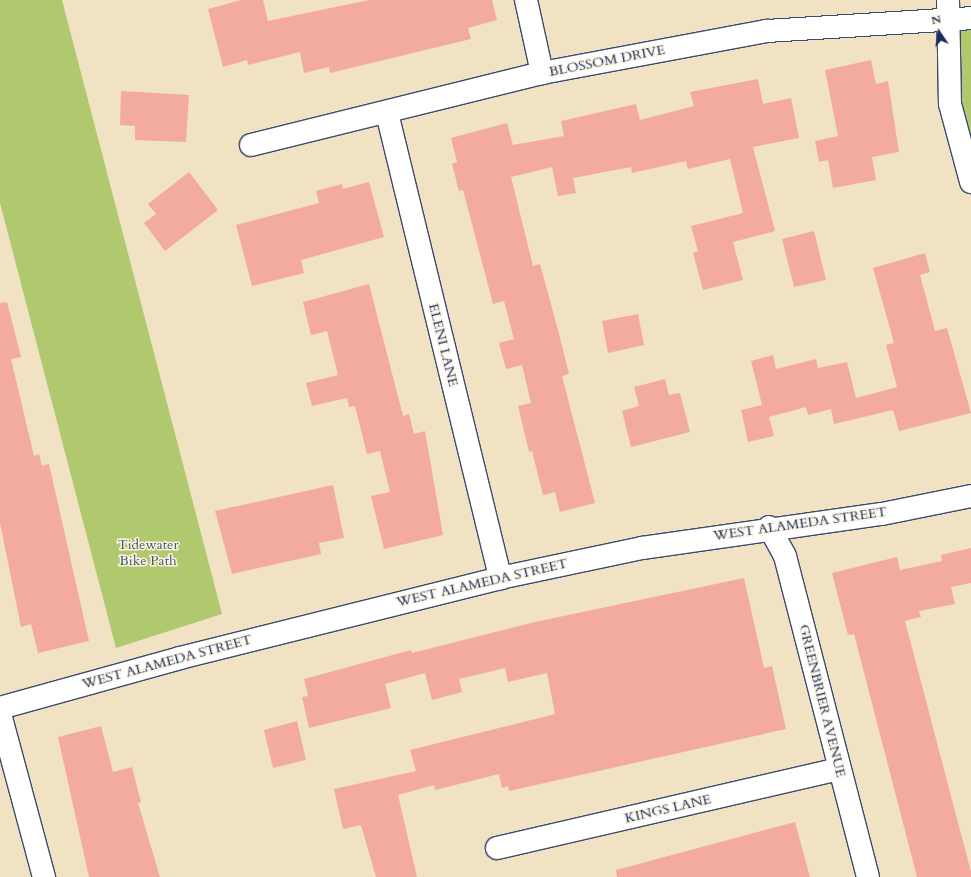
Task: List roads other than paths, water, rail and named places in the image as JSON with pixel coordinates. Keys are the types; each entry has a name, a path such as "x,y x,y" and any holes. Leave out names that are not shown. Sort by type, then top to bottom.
{"street":[{"path":"526,0 542,73"},
{"path":"948,0 950,104 971,182"},
{"name":"BLOSSOM DRIVE","path":"251,145 387,113 542,73 768,31 948,21 971,18"},
{"name":"ELENI LANE","path":"387,113 500,578"},
{"name":"WEST ALAMEDA STREET","path":"0,708 180,658 500,578 642,548 769,527 882,514 971,496"},
{"name":"GREENBRIER AVENUE","path":"769,527 785,556 868,877"},
{"path":"0,714 44,877"},
{"name":"KINGS LANE","path":"497,848 839,769"}],"park label":[{"name":"Tidewater Bike Path","path":"148,554"}]}
